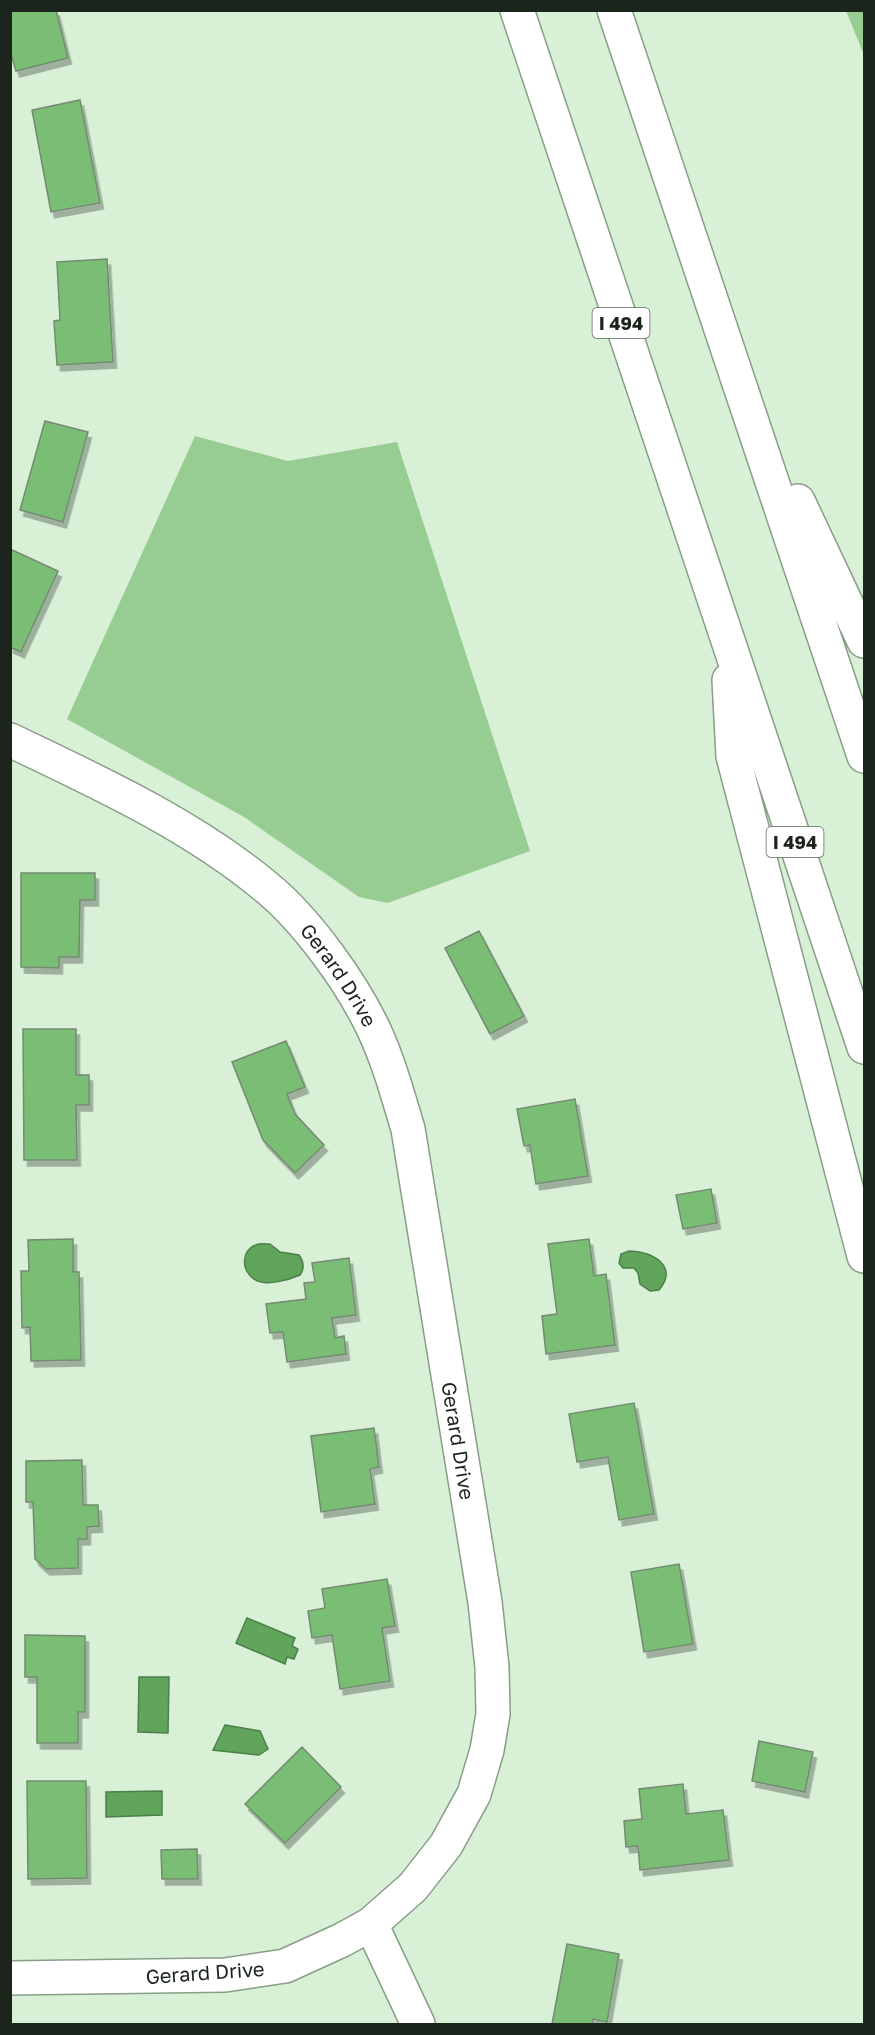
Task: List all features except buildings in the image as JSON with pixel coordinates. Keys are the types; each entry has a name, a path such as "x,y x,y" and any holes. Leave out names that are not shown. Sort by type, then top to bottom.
{"main road":[{"name":"I 494","path":"516,10 864,1047"},
{"path":"614,10 864,756"},
{"path":"735,366 864,641"},
{"path":"726,636 733,756 864,1256"},
{"name":"Gerard Drive","path":"10,740 160,816 223,854 267,888 306,928 340,972 374,1030 396,1088 408,1129 485,1602 492,1667 493,1714 487,1750 474,1794 446,1845 413,1887 371,1924 342,1940 285,1966 234,1974 10,1978"},
{"path":"371,1924 418,2025"}],"shaded area":[{"path":"846,11 864,11 864,55"},
{"path":"195,436 288,461 397,442 530,851 388,903 359,897 244,817 67,719"},
{"path":"258,1244 270,1244 280,1252 299,1255 303,1265 300,1275 270,1283 254,1279 250,1275 245,1266 245,1256 248,1251"},
{"path":"629,1251 654,1257 664,1267 666,1274 659,1290 650,1291 640,1284 638,1273 634,1268 623,1268 619,1263 621,1254"},
{"path":"247,1618 295,1638 292,1646 298,1649 294,1659 287,1657 285,1664 236,1643"},
{"path":"139,1677 169,1677 168,1733 138,1732"},
{"path":"225,1725 260,1731 268,1749 259,1755 213,1750"},
{"path":"162,1791 162,1815 106,1817 106,1792"}]}
